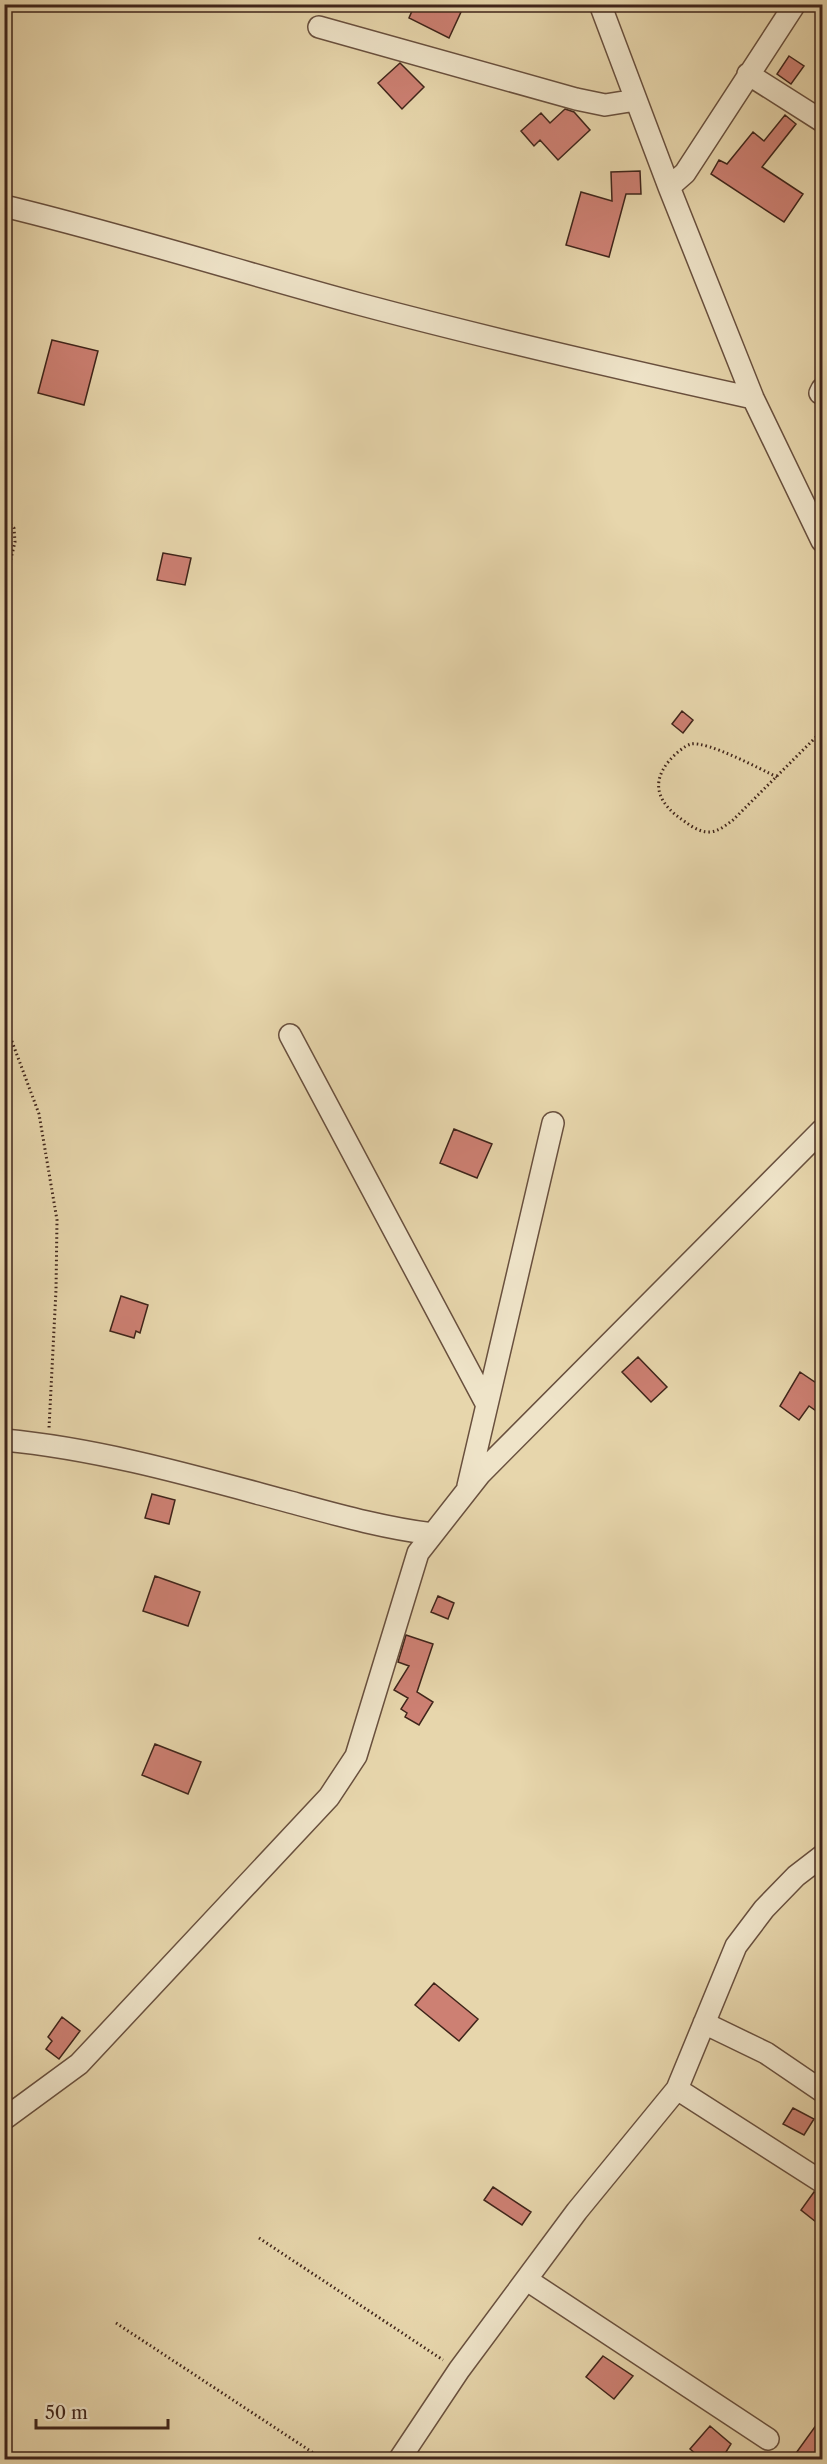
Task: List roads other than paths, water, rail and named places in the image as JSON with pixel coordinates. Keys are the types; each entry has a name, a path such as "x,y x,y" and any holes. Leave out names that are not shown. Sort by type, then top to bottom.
{"street":[{"path":"600,4 669,187 753,398 822,541"},
{"path":"669,187 685,173 795,4"},
{"path":"319,27 576,99 605,105 636,100"},
{"path":"748,74 822,121"},
{"path":"4,206 68,221 361,304 621,369 753,398"},
{"path":"822,388 820,393 822,394"},
{"path":"290,1035 486,1405"},
{"path":"466,1492 553,1123"},
{"path":"4,2119 79,2064 329,1797 356,1756 418,1553 480,1474 822,1130"},
{"path":"4,1440 48,1444 194,1477 389,1528 433,1534"},
{"path":"399,2460 459,2370 577,2211 677,2089 736,1946 764,1909 796,1876 822,1857"},
{"path":"704,2023 766,2053 822,2091"},
{"path":"677,2089 822,2182"},
{"path":"527,2280 768,2439"}]}
